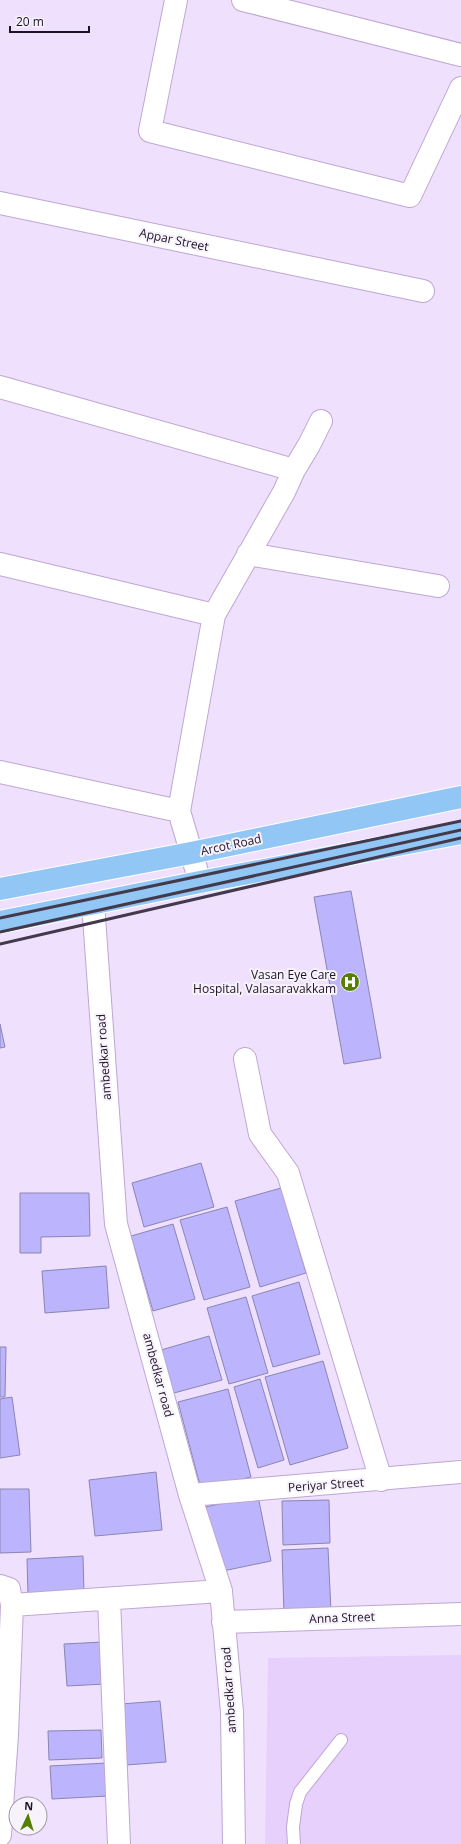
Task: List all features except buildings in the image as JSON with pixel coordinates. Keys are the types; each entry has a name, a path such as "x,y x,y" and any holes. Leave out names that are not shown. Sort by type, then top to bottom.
{"main road":[{"name":"Arcot Road","path":"0,889 191,853 461,798"},
{"path":"0,922 200,882 461,833"}],"street":[{"path":"176,0 150,131 410,196 461,88"},
{"path":"243,0 461,55"},
{"name":"Appar Street","path":"0,203 423,291"},
{"path":"0,387 294,470"},
{"path":"200,882 179,811 214,616 284,492 294,470 321,421"},
{"path":"248,554 438,586"},
{"path":"0,564 214,616"},
{"path":"0,772 179,811"},
{"name":"ambedkar road","path":"93,903 116,1224 190,1495 221,1591 232,1712 234,1844"},
{"path":"245,1059 260,1134 288,1173 381,1480"},
{"name":"Periyar Street","path":"190,1495 381,1480 461,1472"},
{"path":"0,1586 8,1589 12,1606 4,1735 0,1835"},
{"path":"12,1606 221,1591"},
{"path":"109,1599 119,1844"},
{"name":"Anna Street","path":"224,1622 461,1614"}],"lane":[{"path":"294,1844 293,1827 296,1804 300,1792 341,1740"}],"shaded area":[{"path":"461,1655 461,1844 265,1844 268,1658"}],"railway":[{"path":"0,918 461,821"},
{"path":"0,932 461,830"},
{"path":"0,944 461,838"}],"place":[{"name":"Vasan Eye Care Hospital, Valasaravakkam","path":"350,982"}]}
